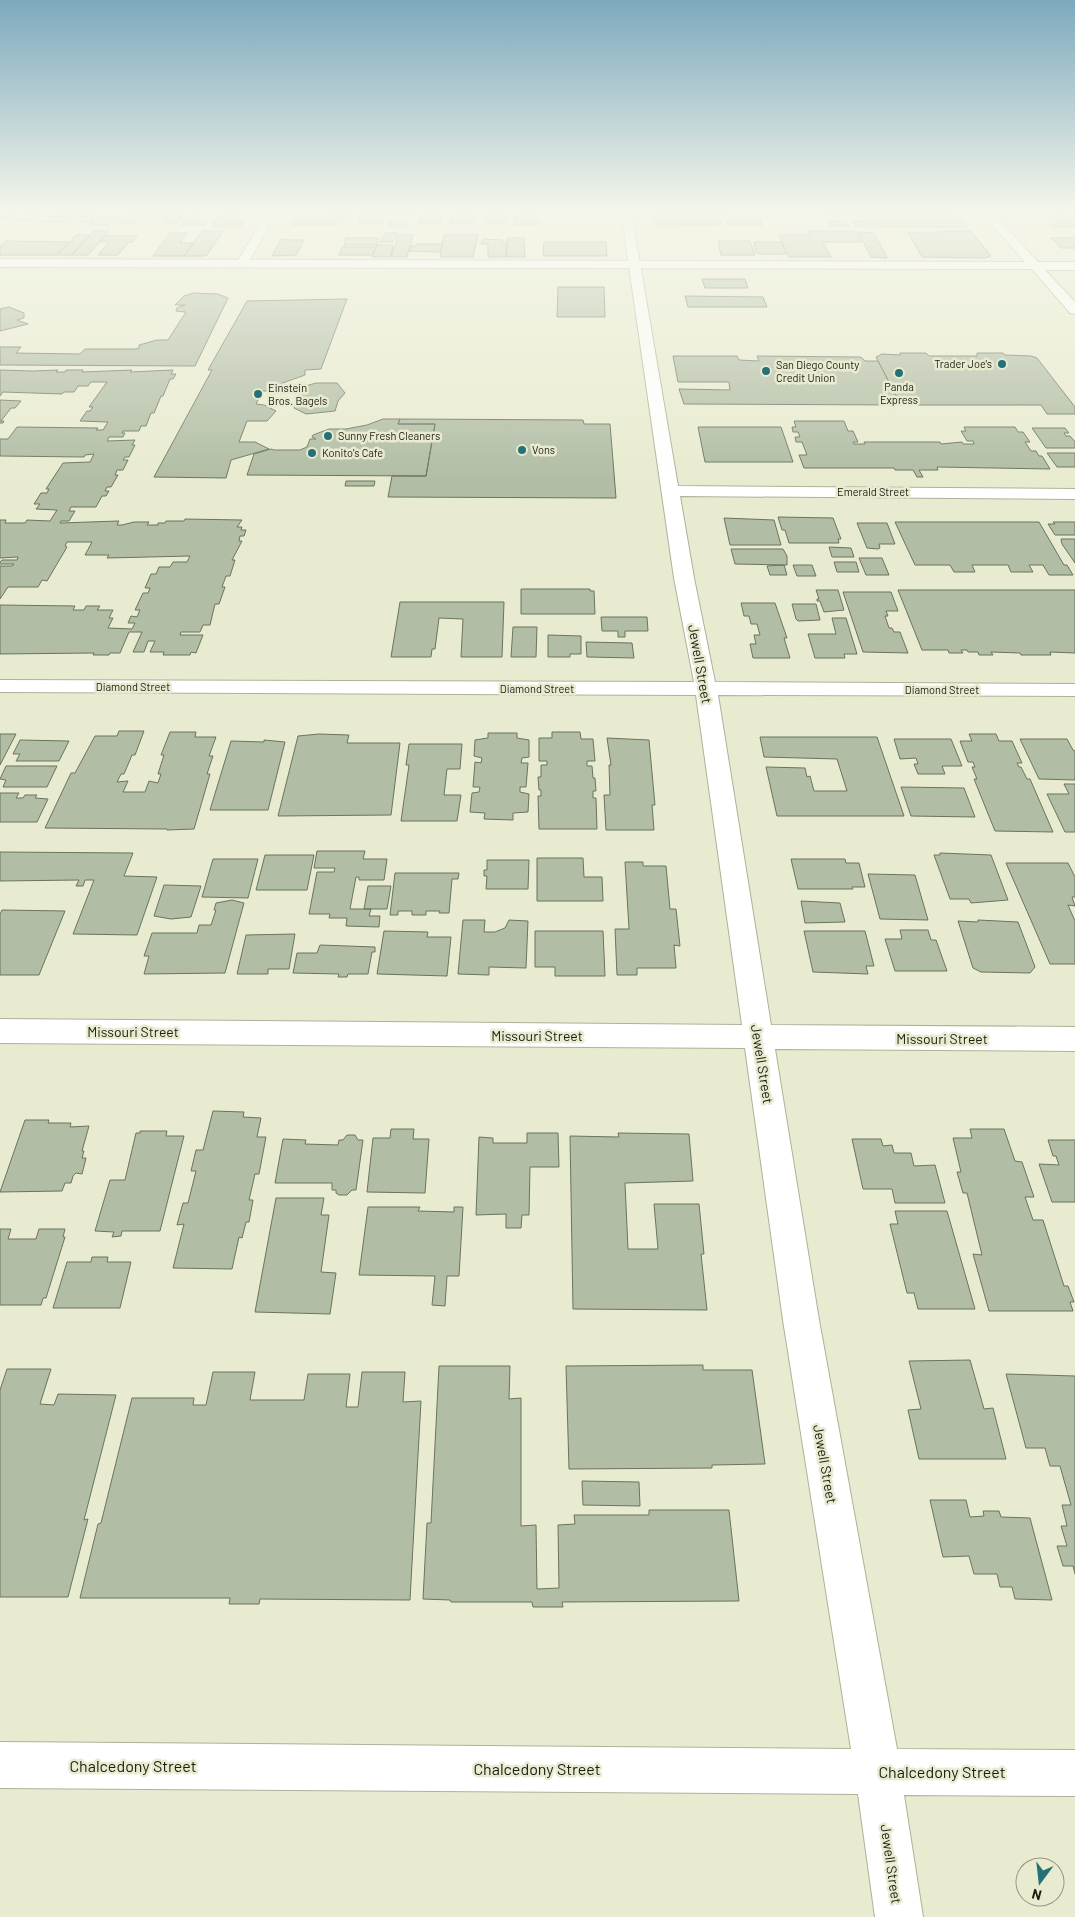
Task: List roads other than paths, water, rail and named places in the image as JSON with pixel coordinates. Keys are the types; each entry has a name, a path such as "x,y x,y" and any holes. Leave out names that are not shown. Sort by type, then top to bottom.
{"street":[{"name":"Jewell Street","path":"640,300 684,578 706,689 801,1320 878,1772 899,1917"},
{"path":"1066,300 1075,310"},
{"name":"Emerald Street","path":"671,491 1075,494"},
{"name":"Diamond Street","path":"0,686 1075,690"},
{"name":"Missouri Street","path":"0,1031 1075,1039"},
{"name":"Chalcedony Street","path":"0,1765 1075,1773"}],"place":[{"name":"Trader Joe's","path":"1002,364"},
{"name":"San Diego County Credit Union","path":"766,371"},
{"name":"Panda Express","path":"899,373"},
{"name":"Einstein Bros. Bagels","path":"258,394"},
{"name":"Sunny Fresh Cleaners","path":"328,436"},
{"name":"Vons","path":"522,450"},
{"name":"Konito's Cafe","path":"312,453"}]}
